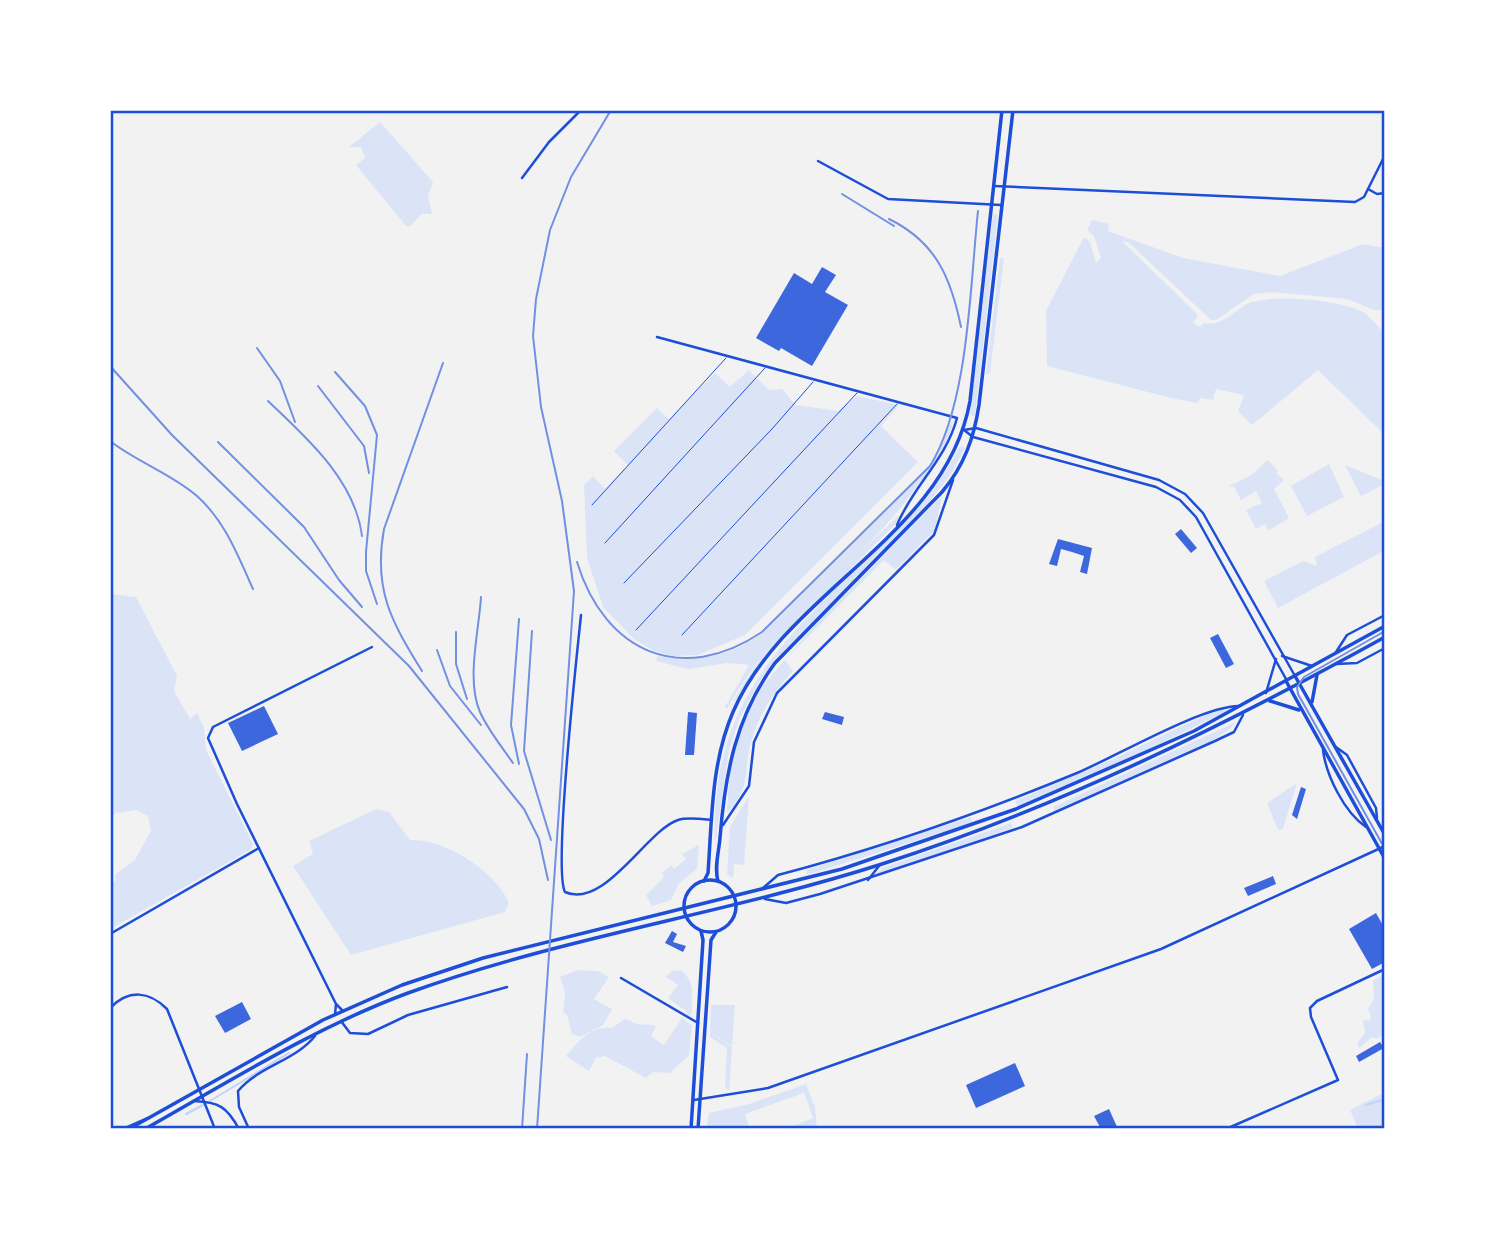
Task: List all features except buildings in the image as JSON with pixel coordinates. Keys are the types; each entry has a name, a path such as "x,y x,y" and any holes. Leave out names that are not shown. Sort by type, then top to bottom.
{"main road":[{"path":"691,1129 703,940 701,931 686,915 684,907 690,890 704,881 708,873 721,746 732,712 747,685 776,646 917,504 947,467 964,430 1002,110"},
{"path":"718,881 730,755 743,718 759,686 775,663 953,479 974,437 1013,110"},
{"path":"129,1129 339,1013 422,978 576,934 761,890 880,857 1016,809 1127,763 1242,706 1385,626"},
{"path":"145,1129 318,1032 426,986 576,943 762,898 880,865 1055,802 1243,715 1385,637"},
{"path":"1312,704 1317,675"},
{"path":"1295,677 1385,835"},
{"path":"1286,681 1385,859"},
{"path":"1270,701 1301,711"},
{"path":"698,1129 711,940 716,932 730,923 736,904 727,886 718,881 704,881"},
{"path":"701,931 716,932"}],"street":[{"path":"522,178 549,142 581,110"},
{"path":"994,186 1355,202 1361,200 1385,155"},
{"path":"818,162 888,200 1002,205"},
{"path":"1368,189 1377,194 1385,193"},
{"path":"657,337 957,418 938,463 912,496 897,525"},
{"path":"964,430 976,429 1159,480 1185,494 1203,513 1295,677"},
{"path":"964,430 974,437 1156,487 1180,500 1196,517 1286,681"},
{"path":"721,828 749,786 756,734 777,693 934,535 953,479"},
{"path":"912,496 911,501 917,504"},
{"path":"581,615 561,880 565,892 573,894 605,882 674,822 712,820"},
{"path":"1335,654 1348,635 1385,615"},
{"path":"339,1013 209,742 209,734 214,727 372,647"},
{"path":"1336,664 1357,663 1385,648"},
{"path":"1282,656 1314,666"},
{"path":"1266,693 1276,659"},
{"path":"761,890 778,875 908,836 988,808 1080,771 1216,708 1242,706"},
{"path":"762,898 786,903 868,880 998,836 1119,787 1234,732 1243,715"},
{"path":"693,1100 768,1088 1161,949 1385,846"},
{"path":"110,933 259,848"},
{"path":"868,880 880,865"},
{"path":"1226,1129 1338,1080 1311,1017 1311,1008 1317,1001 1385,969"},
{"path":"621,978 698,1023"},
{"path":"341,1021 351,1033 368,1034 421,1011 507,987"},
{"path":"110,1008 120,1000 137,994 160,1002 172,1015 215,1129"},
{"path":"336,1004 339,1013"},
{"path":"249,1129 239,1107 238,1091 263,1070 307,1046 318,1032"},
{"path":"194,1101 214,1102 225,1107 239,1129"},
{"path":"123,1129 148,1118"}],"lane":[{"path":"592,505 727,356"},
{"path":"605,543 766,366"},
{"path":"624,583 772,429 813,379"},
{"path":"636,630 857,391"},
{"path":"682,635 898,402"}],"shaded area":[{"path":"380,122 433,182 428,196 432,214 422,214 410,226 406,226 356,165 365,158 361,147 349,147"},
{"path":"993,214 998,215 975,416 970,415"},
{"path":"1092,220 1109,224 1108,231 1183,258 1280,276 1363,244 1385,248 1385,310 1374,310 1347,299 1272,292 1254,294 1216,320 1211,320 1128,242 1122,241 1198,315 1193,323 1200,327 1204,323 1222,320 1247,304 1272,299 1321,301 1364,313 1385,333 1385,435 1318,370 1252,425 1238,411 1244,395 1216,389 1213,400 1200,398 1198,403 1047,366 1046,311 1084,237 1090,242 1096,263 1101,258 1094,236 1087,230"},
{"path":"1000,258 1004,258 990,373 986,374"},
{"path":"749,370 769,390 782,389 796,405 838,411 857,396 899,405 881,426 918,462 745,635 698,655 673,656 654,651 634,639 603,607 587,558 584,485 593,476 605,489 628,465 614,451 657,408 669,419 715,373 730,387"},
{"path":"952,421 940,454 909,497 863,550 766,651 727,709 725,707 749,665 727,663 688,669 656,661 657,656 687,659 725,653 763,633 930,466"},
{"path":"960,446 965,448 951,474 928,504 784,651 760,681 740,717 729,750 715,844 717,791 726,746 742,706 763,670 789,637 918,505 937,483"},
{"path":"1268,460 1284,480 1274,489 1289,518 1268,531 1265,524 1256,529 1246,510 1262,503 1256,491 1241,500 1234,487 1229,486 1251,475"},
{"path":"1329,464 1344,497 1307,516 1291,486"},
{"path":"1345,465 1384,481 1385,484 1361,496"},
{"path":"942,496 935,530 896,570 884,560 785,660 793,671 758,722 751,742 743,787 727,813 730,767 743,723 763,685 816,624"},
{"path":"899,515 897,522 766,654 729,710 763,655 784,630"},
{"path":"1385,521 1385,548 1380,553 1278,608 1264,581 1303,561 1317,566 1315,557"},
{"path":"110,594 136,597 177,676 174,691 190,719 197,713 204,728 206,750 253,844 250,850 110,929 110,882 116,881 115,875 135,860 151,831 148,816 136,810 115,813 110,821"},
{"path":"1218,709 1229,710 1141,753 1017,806 1015,801 1111,760"},
{"path":"1236,722 1226,732 1182,756 1055,812 1053,807"},
{"path":"1297,783 1283,829 1278,830 1267,803"},
{"path":"749,796 744,865 734,864 733,878 727,874 730,827"},
{"path":"376,809 389,812 410,840 424,841 453,851 480,868 502,890 509,902 505,912 351,955 293,866 313,854 309,841"},
{"path":"971,817 972,822 962,826 807,875 806,870"},
{"path":"1011,823 1013,828 874,876 882,868"},
{"path":"699,845 697,869 679,883 671,900 652,906 646,895 664,877 662,873 671,865 674,869 686,859 682,854"},
{"path":"578,970 598,971 609,977 594,999 612,1009 603,1025 580,1037 572,1034 567,1015 563,1012 565,992 560,977"},
{"path":"681,970 689,980 692,990 692,1014 688,1016 686,1011 668,998 678,985 666,977 672,971"},
{"path":"1385,974 1385,1037 1383,1034 1377,1039 1372,1037 1359,1048 1357,1044 1365,1033 1363,1020 1370,1021 1368,1009 1374,999 1373,980"},
{"path":"711,1005 735,1005 732,1046 710,1033"},
{"path":"682,1018 692,1026 689,1055 670,1073 653,1072 646,1078 605,1056 596,1058 589,1071 566,1056 592,1031 612,1028 625,1019 656,1027 651,1036 664,1045"},
{"path":"710,1033 732,1047 729,1091 725,1087 727,1048 710,1037"},
{"path":"806,1084 815,1107 817,1129 786,1129 813,1118 804,1093 745,1114 750,1129 706,1129 709,1113 749,1104"},
{"path":"1385,1092 1385,1129 1358,1129 1350,1110"}],"waterway":[{"path":"210,1101 289,1053"},
{"path":"1366,1105 1385,1099"},
{"path":"186,1114 205,1104"}],"tram line":[{"path":"1385,631 1304,677 1297,687 1298,694 1385,849"}],"railway":[{"path":"537,1129 574,591 562,501 541,407 533,336 536,299 550,230 571,177 611,110"},
{"path":"842,194 894,226"},
{"path":"577,562 590,593 606,619 627,638 650,651 676,658 703,657 732,648 762,632 930,466 943,440 960,377 970,308 978,211"},
{"path":"889,219 919,239 939,263 952,293 961,327"},
{"path":"257,348 280,381 295,422"},
{"path":"422,671 401,636 387,604 381,550 384,529 443,363"},
{"path":"110,366 172,435 409,666 524,809 539,839 548,880"},
{"path":"335,372 365,406 377,435 366,552 366,571 377,604"},
{"path":"318,386 364,446 369,473"},
{"path":"268,401 313,445 339,478 358,516 362,536"},
{"path":"110,441 177,481 207,506 230,539 253,589"},
{"path":"218,442 304,527 339,580 362,607"},
{"path":"481,597 474,671 476,699 487,725 513,763"},
{"path":"519,619 511,725 519,764"},
{"path":"532,631 524,751 551,840"},
{"path":"456,632 456,664 467,699"},
{"path":"437,650 450,686 481,725"},
{"path":"522,1129 527,1054"}]}
